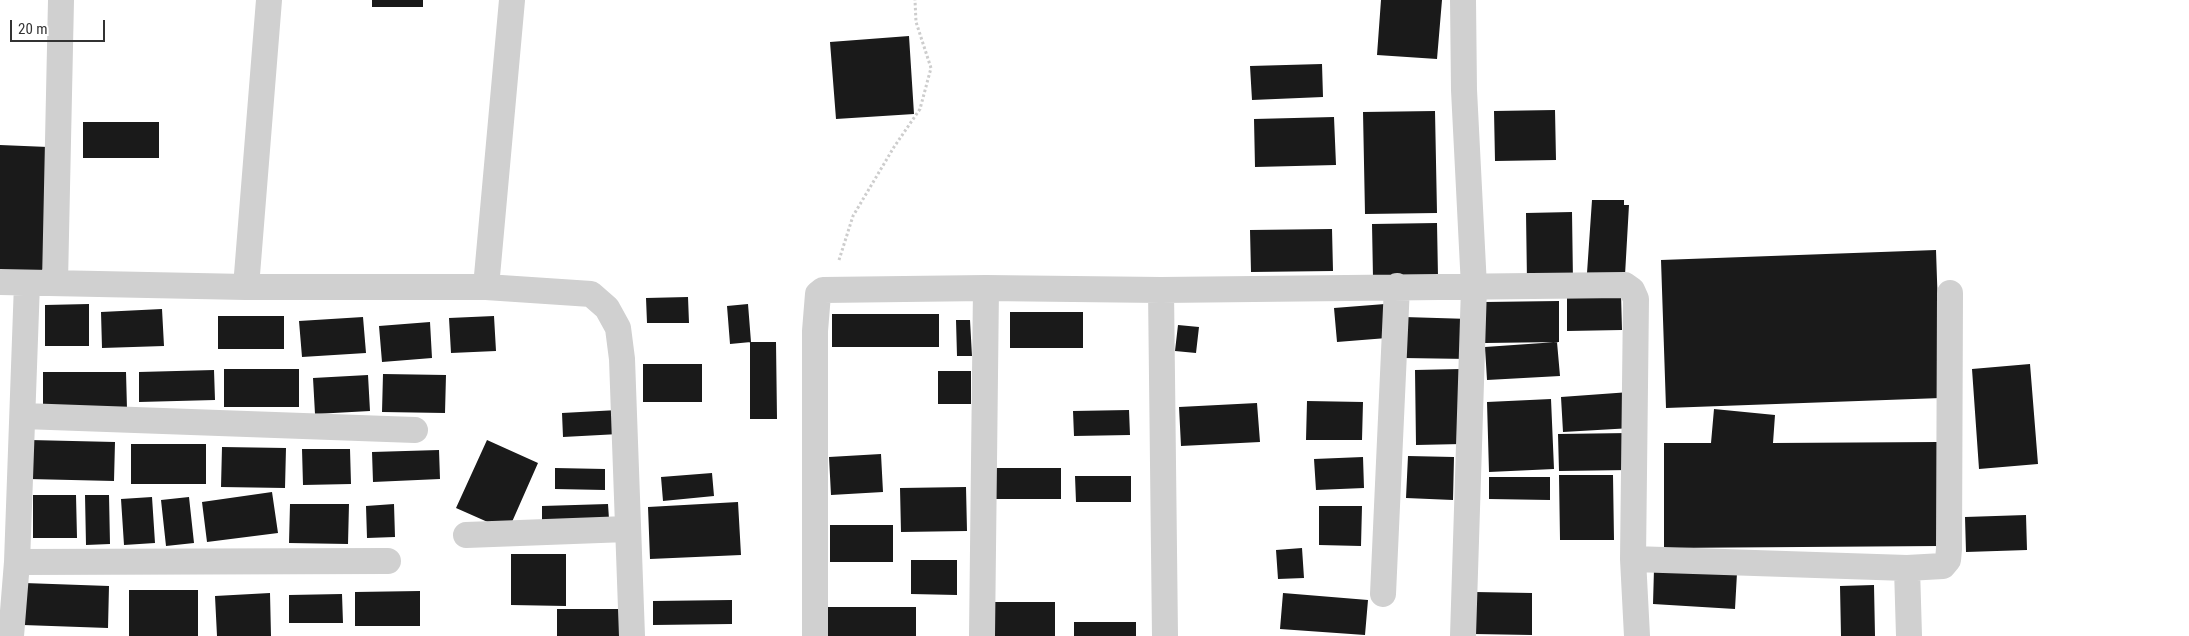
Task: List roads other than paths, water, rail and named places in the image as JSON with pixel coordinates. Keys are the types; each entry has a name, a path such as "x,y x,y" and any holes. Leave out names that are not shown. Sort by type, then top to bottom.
{"street":[{"path":"55,282 61,0"},
{"path":"246,288 269,0"},
{"path":"486,287 512,0"},
{"path":"1463,0 1464,90 1474,287 1463,636"},
{"path":"0,282 246,288 486,287 591,294 607,308 618,328 622,359 632,636"},
{"path":"11,636 17,562 26,283"},
{"path":"815,636 815,331 818,294 823,290 986,288 1162,290 1625,285 1632,290 1636,299 1633,559 1637,636"},
{"path":"1383,594 1397,286"},
{"path":"982,636 986,288"},
{"path":"1162,290 1165,636"},
{"path":"1633,559 1906,568 1943,566 1948,560 1950,293"},
{"path":"22,416 415,430"},
{"path":"466,535 627,529"},
{"path":"17,562 388,561"},
{"path":"1906,568 1909,636"}]}
